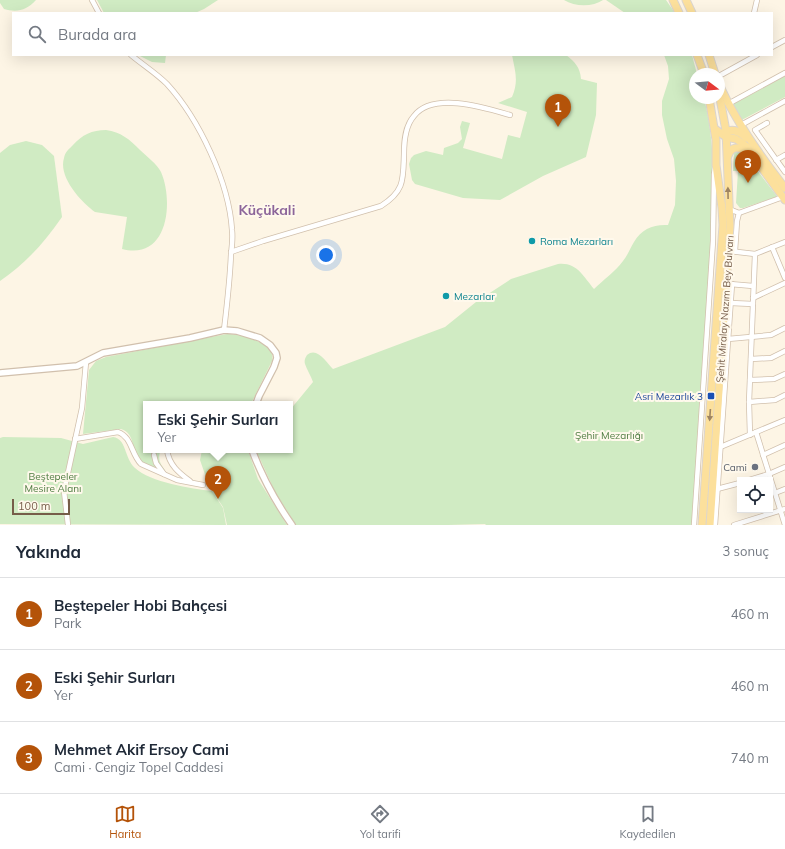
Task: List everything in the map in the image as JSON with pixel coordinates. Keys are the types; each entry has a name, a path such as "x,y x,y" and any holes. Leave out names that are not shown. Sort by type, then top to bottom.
{"main road":[{"path":"673,0 679,12"},
{"path":"686,0 692,12"},
{"path":"697,56 702,68"},
{"path":"709,56 713,68"},
{"path":"725,97 752,144"},
{"name":"Şehit Miralay Nazım Bey Bulvarı","path":"710,104 715,129 722,136"},
{"name":"Şehit Miralay Nazım Bey Bulvarı","path":"710,525 732,251 728,157 722,136 720,104"},
{"path":"722,136 732,130 743,134 785,188"},
{"path":"722,136 736,139 746,146 784,199"},
{"name":"Şehit Miralay Nazım Bey Bulvarı","path":"702,525 723,233 722,208 716,165 722,136"},
{"path":"728,157 730,151 739,147 752,155"}],"street":[{"path":"92,0 98,12"},
{"path":"754,12 757,0"},
{"path":"773,46 785,40"},
{"path":"132,56 166,83 178,97 204,140 219,172 228,202 232,230 224,330"},
{"path":"725,73 755,56"},
{"path":"728,104 785,73"},
{"path":"741,125 785,101"},
{"path":"231,252 381,206 389,201 396,194 402,184 404,170 404,148 408,125 419,110 426,106 459,103 480,106 510,115"},
{"path":"767,123 755,130 785,172"},
{"path":"776,160 785,155"},
{"path":"694,525 713,241 714,174 716,165"},
{"path":"730,208 739,213 784,199"},
{"path":"739,213 732,251 755,254 785,242"},
{"path":"772,247 785,278"},
{"path":"750,435 750,380 755,254"},
{"path":"753,298 785,283"},
{"path":"715,525 717,448 728,339 730,303 729,284 753,286"},
{"path":"730,303 753,304"},
{"path":"728,339 771,335 785,328"},
{"path":"0,373 68,368 78,366 103,353 190,338 224,330 237,331 260,338 270,345 276,353 277,358 274,367 257,401"},
{"path":"751,359 771,358 785,351"},
{"path":"68,525 64,492 82,408 86,362"},
{"path":"750,380 774,379 785,374"},
{"path":"750,402 775,400 785,395"},
{"path":"717,448 785,420"},
{"path":"75,439 118,432 127,439 137,460 141,464 177,480 203,485"},
{"path":"756,432 775,493 783,510 785,525"},
{"path":"763,455 785,445"},
{"path":"168,453 171,463 180,474 193,483"},
{"path":"253,453 265,483 292,525"},
{"path":"154,455 158,466 166,475"},
{"path":"759,477 785,467"},
{"path":"717,489 737,484"},
{"path":"775,493 785,489"},
{"path":"734,525 783,510"}],"green space":[{"path":"0,0 36,0 22,10 13,11 4,9 0,3"},
{"path":"97,0 218,0 197,12 103,12"},
{"path":"564,0 603,0 594,4 579,5"},
{"path":"606,0 666,0 674,12 624,12"},
{"path":"140,56 166,56 165,63 152,62"},
{"path":"512,56 567,56 580,71 581,79 597,83 596,115 586,157 543,176 500,200 463,198 415,184 412,180 409,164 411,158 414,155 426,151 443,155 444,148 458,143 462,139 460,127 462,121 470,123 463,148 502,159 508,135 520,138 527,112 498,103 512,97 516,76"},
{"name":"Şehir Mezarlığı","path":"664,56 692,56 695,68 689,68 689,104 705,104 712,146 714,196 713,221 694,525 296,525 275,492 257,453 293,453 293,406 313,382 305,363 307,355 314,353 322,356 333,369 445,327 476,302 511,279 558,264 570,265 575,268 583,275 594,289 620,265 640,234 648,228 658,225 668,225 675,205 676,181 674,159 667,139 662,115 662,101 669,79 668,66"},
{"path":"785,76 785,97 736,123 728,107"},
{"path":"106,130 120,134 151,160 161,172 165,184 167,213 164,226 158,238 149,246 137,250 122,249 127,217 95,212 89,208 77,196 67,181 64,173 64,158 69,149 80,138 96,131"},
{"path":"26,141 42,145 54,156 62,217 34,252 0,281 0,153 10,145"},
{"path":"736,150 743,152 776,197 740,208 736,203 738,171 733,171 734,152"},
{"path":"233,334 249,338 264,345 269,349 272,355 272,361 252,401 143,401 143,453 160,453 160,461 165,470 149,467 141,462 126,431 121,429 83,434 89,370 96,361 106,357"},
{"name":"Beştepeler Mesire Alanı","path":"113,437 118,438 123,445 131,464 142,473 172,484 212,491 223,508 226,525 0,524 0,438 61,438 83,444"},
{"path":"201,453 249,453 258,479 287,525 227,525 223,507 209,486 200,460"}],"place":[{"name":"Beştepeler Hobi Bahçesi","path":"558,127"},
{"name":"Mehmet Akif Ersoy Cami","path":"748,183"},
{"name":"Roma Mezarları","path":"532,241"},
{"name":"Mezarlar","path":"446,296"},
{"name":"Asri Mezarlık 3","path":"711,396"},
{"name":"Cami","path":"755,467"},
{"name":"Eski Şehir Surları","path":"218,499"}],"district":[{"name":"Küçükali","path":"267,210"}]}
